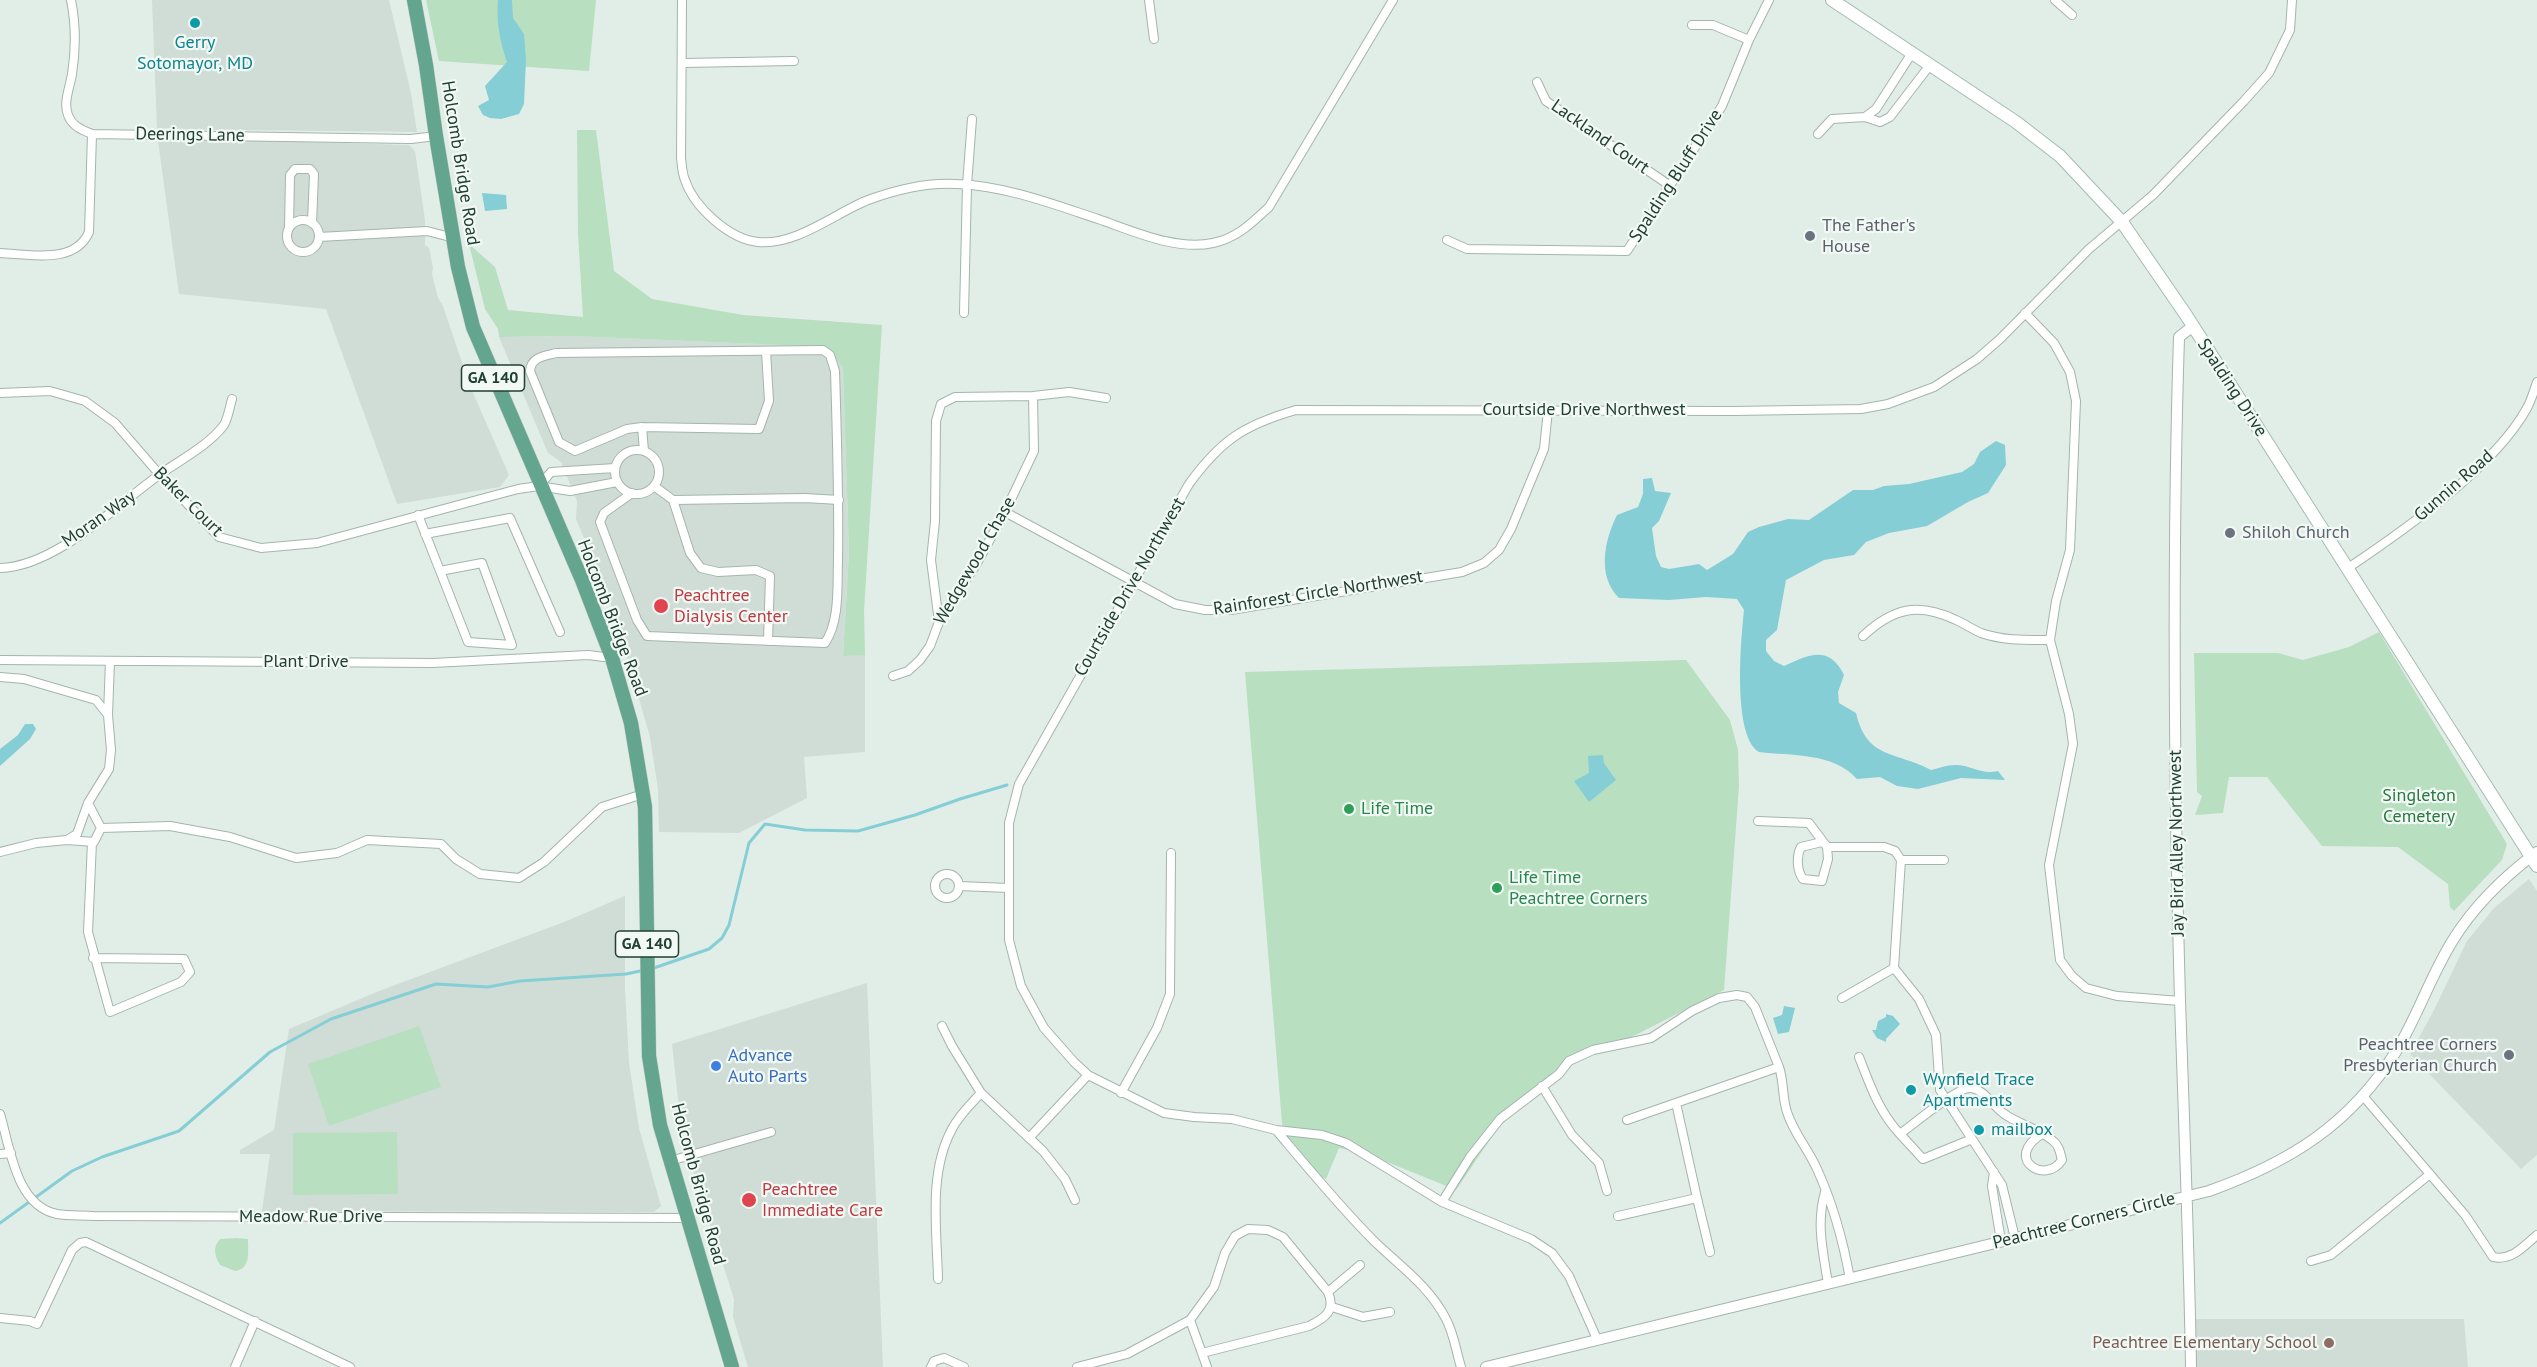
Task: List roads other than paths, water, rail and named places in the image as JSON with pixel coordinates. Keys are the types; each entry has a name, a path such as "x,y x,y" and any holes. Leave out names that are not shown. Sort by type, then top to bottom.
{"main road":[{"name":"Holcomb Bridge Road","path":"414,0 461,282 473,327 539,486 582,580 612,658 631,723 643,794 649,1056 660,1125 732,1367"},
{"name":"Spalding Drive","path":"1832,0 2016,122 2060,156 2122,222 2193,326 2535,858"}],"street":[{"path":"0,253 61,255 79,247 85,242 89,232 92,134 74,125 66,106 76,33 71,0"},
{"path":"682,0 681,158 685,180 701,209 718,224 738,235 758,242 775,240 821,225 867,201 891,193 916,187 957,184 1017,193 1138,232 1190,244 1213,243 1240,234 1269,207 1393,0"},
{"path":"1149,0 1154,39"},
{"name":"Spalding Bluff Drive","path":"1447,240 1467,249 1627,251 1722,106 1749,40 1769,0"},
{"path":"2055,0 2072,15"},
{"name":"Courtside Drive Northwest","path":"1597,1339 1569,1276 1552,1253 1531,1239 1442,1202 1346,1143 1322,1135 1276,1130 1232,1119 1164,1113 1088,1075 1044,1028 1021,986 1009,940 1010,816 1019,784 1189,484 1208,458 1234,436 1263,420 1296,410 1861,409 1912,395 1953,376 2000,339 2089,249 2172,176 2269,73 2290,30 2292,0"},
{"path":"1692,25 1713,25 1749,40"},
{"path":"1865,117 1876,109 1912,53"},
{"path":"683,63 794,61"},
{"path":"1818,134 1832,119 1865,117 1880,122 1890,117 1930,65"},
{"name":"Lackland Court","path":"1537,82 1546,101 1670,185"},
{"path":"964,313 972,119"},
{"name":"Deerings Lane","path":"92,134 411,139 436,136"},
{"path":"294,169 310,169 314,174 312,223 319,237 314,247 304,252 294,249 288,241 290,175 294,169"},
{"path":"289,228 297,221 312,223"},
{"path":"319,237 427,231 454,238"},
{"path":"2025,313 2054,343 2070,372 2076,401 2070,550 2056,601 2050,640 2069,714 2073,744 2049,865 2060,960 2072,976 2086,988 2117,996 2180,1001"},
{"name":"Jay Bird Alley Northwest","path":"2191,1367 2176,818 2174,495 2178,337 2193,326"},
{"path":"632,493 604,513 600,522 637,620 647,636 825,642 830,636 837,589 839,501 835,371 830,355 823,350 556,353 535,359 530,371 559,442 575,451 627,429 642,427 759,429 769,401 766,351"},
{"name":"Gunnin Road","path":"2348,568 2433,507 2498,447 2527,408 2537,382"},
{"name":"Baker Court","path":"0,393 50,391 85,400 115,423 160,475 219,537 261,548 317,543 418,515 539,486"},
{"path":"939,622 932,560 935,521 936,421 941,404 955,397 1034,396 1069,392 1106,398"},
{"name":"Wedgewood Chase","path":"893,676 909,670 930,646 939,622 977,563 1005,512 1034,451 1034,396"},
{"name":"Moran Way","path":"0,568 16,568 45,556 88,530 190,455 225,424 232,399"},
{"name":"Rainforest Circle Northwest","path":"1005,512 1175,604 1205,610 1231,610 1462,572 1484,563 1499,550 1521,506 1544,449 1548,410"},
{"path":"642,427 644,451"},
{"path":"629,451 644,451 650,454 658,466 657,480 654,486 644,493 626,491 617,482 615,468 622,455 629,451"},
{"path":"539,486 551,472 615,468"},
{"path":"539,486 570,491 617,482"},
{"path":"654,486 673,500 690,553 701,568 718,572 756,570 770,576 768,640"},
{"path":"673,500 805,498 839,501"},
{"path":"418,515 425,534 468,642 512,645 482,563 440,571"},
{"path":"425,534 510,518 560,632"},
{"path":"1863,636 1881,620 1915,609 1939,613 1981,633 2000,638 2050,640"},
{"name":"Plant Drive","path":"0,660 433,663 588,655 612,658"},
{"path":"67,840 77,834 88,803 109,769 111,750 108,715 110,661"},
{"path":"0,677 24,679 96,700 108,715"},
{"path":"101,828 170,826 230,837 296,858 337,853 367,840 441,844 456,859 480,874 519,878 544,862 602,807 643,794"},
{"path":"88,803 101,828"},
{"path":"1758,820 1809,822 1825,845 1828,859 1822,880 1803,879 1798,866 1801,847 1825,845 1884,847 1895,851 1901,860 1894,968 1919,999 1936,1035 1940,1090 2002,1185 2015,1238"},
{"path":"0,852 36,843 67,840 94,843 101,828"},
{"path":"92,842 88,932 93,958 110,1012 182,982 190,972 184,959 93,958"},
{"path":"1121,1093 1157,1028 1170,994 1172,853"},
{"name":"Peachtree Corners Circle","path":"1486,1367 2209,1191 2242,1179 2305,1147 2323,1134 2363,1096 2397,1049 2452,942 2472,912 2535,858"},
{"path":"1901,860 1944,860"},
{"path":"959,886 1009,888"},
{"path":"1842,998 1894,968"},
{"path":"1442,1202 1470,1157 1500,1119 1559,1074 1569,1061 1593,1050 1651,1038 1692,1011 1719,999 1737,995 1747,997 1755,1007 1783,1076 1782,1088 1787,1113 1817,1169 1839,1227 1850,1279"},
{"path":"942,1026 981,1093 1030,1137 1056,1167 1075,1200"},
{"path":"1858,1057 1878,1106 1890,1123 1923,1158 1972,1139"},
{"path":"1627,1119 1779,1067"},
{"path":"1030,1137 1088,1075"},
{"path":"1542,1086 1577,1140 1599,1163 1606,1191"},
{"path":"1900,1134 1966,1088 1978,1090 2003,1114 2042,1134 2053,1140 2060,1149 2062,1160 2050,1171 2040,1171 2025,1158 2025,1150 2030,1142 2042,1134"},
{"path":"938,1279 937,1191 940,1161 952,1128 981,1093"},
{"path":"2363,1096 2465,1215 2493,1257 2513,1256 2537,1235"},
{"path":"1676,1102 1710,1252"},
{"name":"Meadow Rue Drive","path":"0,1114 22,1185 30,1198 55,1213 134,1217 686,1218"},
{"path":"1276,1130 1329,1193 1375,1242 1412,1274 1433,1299 1446,1319 1455,1341 1461,1367"},
{"path":"670,1161 771,1132"},
{"path":"0,1154 11,1153"},
{"path":"1994,1172 1992,1186 2001,1241"},
{"path":"2311,1261 2331,1255 2430,1174"},
{"path":"1825,1191 1820,1211 1819,1229 1828,1284"},
{"path":"1618,1216 1697,1198"},
{"path":"1077,1367 1127,1354 1190,1320 1214,1287 1225,1253 1234,1236 1248,1229 1268,1230 1283,1237 1328,1292 1332,1307 1323,1320 1309,1326 1202,1353"},
{"path":"0,1318 37,1323 72,1250 80,1243 86,1242 350,1367"},
{"path":"1328,1292 1360,1265"},
{"path":"1332,1307 1363,1317 1390,1312"},
{"path":"1190,1320 1207,1367"},
{"path":"235,1367 255,1321"},
{"path":"931,1367 934,1361 944,1358 964,1367"}],"water":[{"path":"498,0 512,0 513,18 524,34 526,60 524,104 519,114 501,119 483,115 478,106 489,100 485,86 507,62 499,32"},
{"path":"482,193 506,195 507,209 485,211"},
{"path":"1996,441 2005,445 2006,465 1988,493 1927,526 1889,533 1866,542 1854,555 1824,560 1786,580 1777,630 1766,640 1766,651 1774,661 1784,666 1810,656 1825,656 1832,659 1844,675 1838,692 1839,703 1856,713 1867,739 1884,752 1931,770 1955,765 1986,772 1998,771 2005,780 1961,778 1918,789 1897,786 1880,777 1857,779 1847,770 1824,760 1759,752 1750,742 1742,707 1740,663 1744,610 1737,599 1619,598 1608,579 1605,558 1612,525 1617,515 1638,507 1643,494 1643,479 1652,478 1655,491 1671,493 1659,521 1652,528 1656,556 1661,567 1669,569 1699,564 1707,570 1733,554 1748,532 1759,527 1788,519 1809,520 1853,490 1873,490 1962,472 1974,464 1980,452"},
{"path":"25,724 33,724 36,729 30,739 0,766 0,749 18,735"},
{"path":"1603,755 1604,763 1616,780 1589,802 1574,781 1589,773 1588,756"},
{"path":"1784,1006 1795,1008 1789,1032 1778,1034 1773,1018 1782,1015"},
{"path":"1886,1014 1893,1016 1900,1024 1886,1039 1886,1042 1877,1038 1872,1030 1876,1030 1878,1021 1886,1017"}],"waterway":[{"path":"651,969 709,949 722,938 729,925 749,843 765,824 805,830 858,831 1007,785"},
{"path":"0,1223 72,1171 102,1157 179,1131 270,1052 331,1019 436,984 488,987 520,981 626,974 645,970"}],"place":[{"name":"Gerry Sotomayor, MD","path":"195,23"},
{"name":"The Father's House","path":"1810,236"},
{"name":"Shiloh Church","path":"2230,533"},
{"name":"Peachtree Dialysis Center","path":"661,606"},
{"name":"Life Time","path":"1349,809"},
{"name":"Life Time Peachtree Corners","path":"1497,888"},
{"name":"Peachtree Corners Presbyterian Church","path":"2509,1055"},
{"name":"Advance Auto Parts","path":"716,1066"},
{"name":"Wynfield Trace Apartments","path":"1911,1090"},
{"name":"mailbox","path":"1979,1130"},
{"name":"Peachtree Immediate Care","path":"749,1200"},
{"name":"Peachtree Elementary School","path":"2329,1343"}],"park label":[{"name":"Singleton Cemetery","path":"2419,806"}]}
